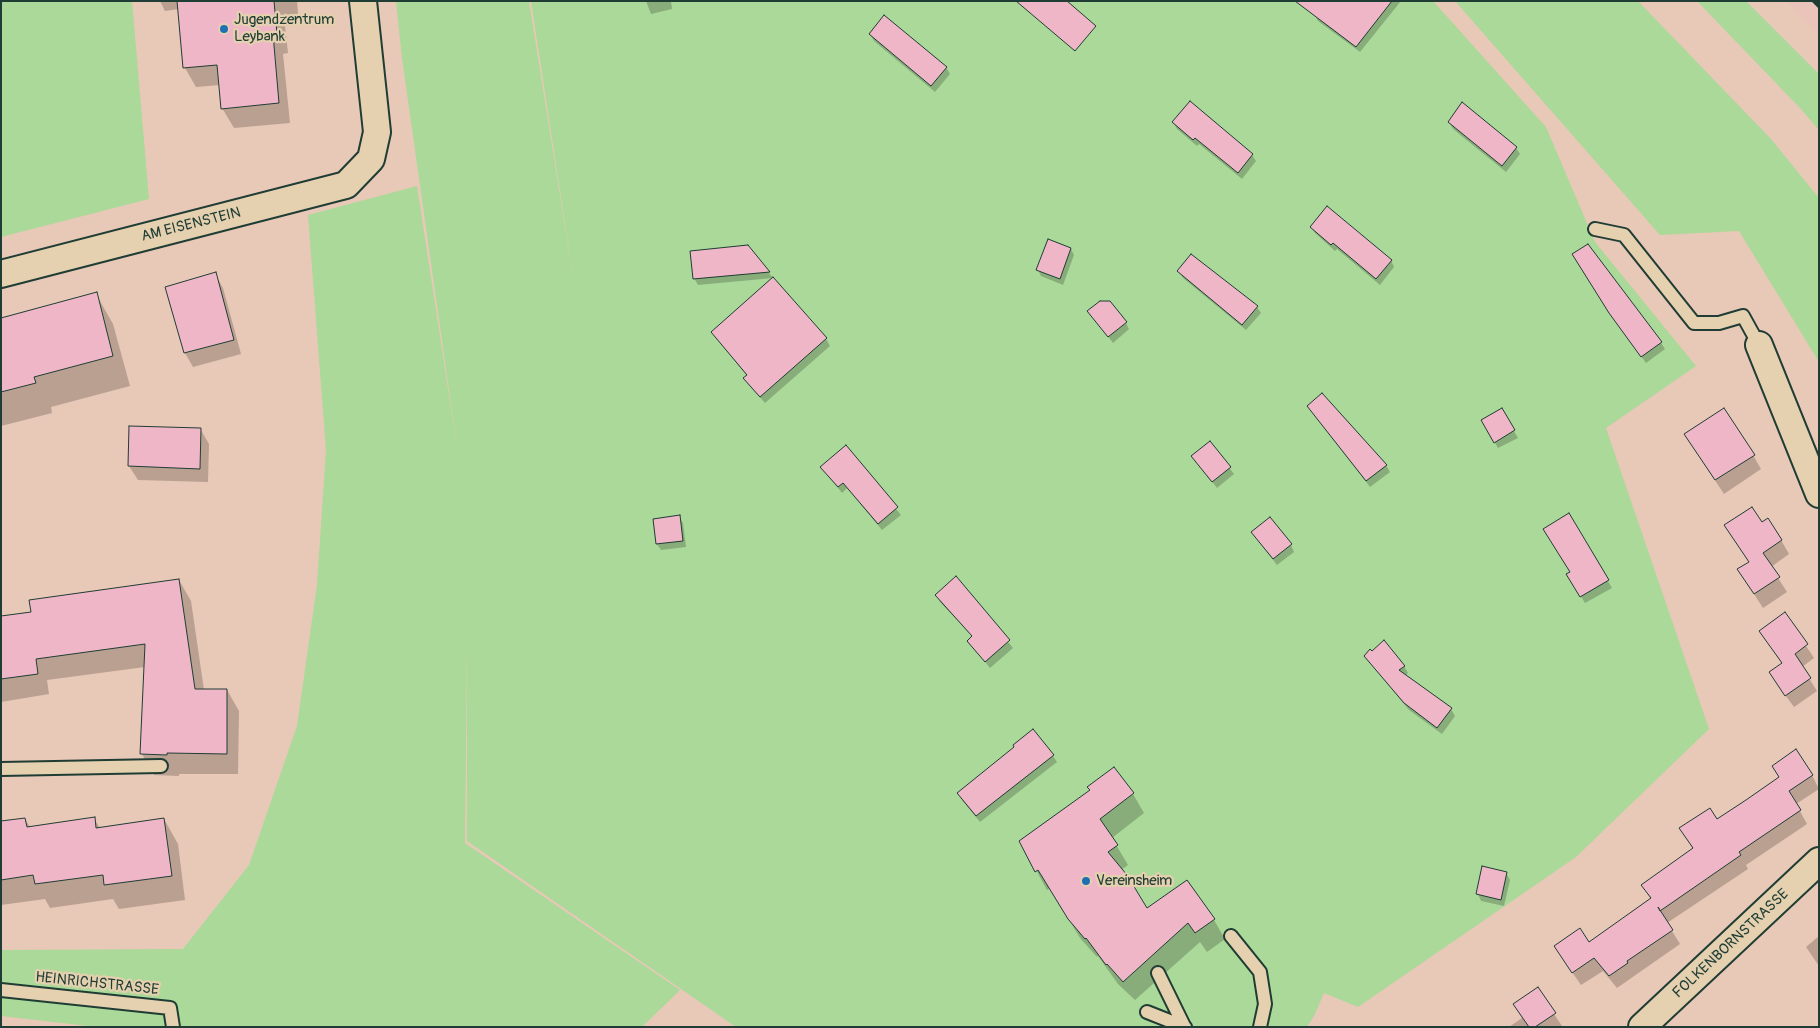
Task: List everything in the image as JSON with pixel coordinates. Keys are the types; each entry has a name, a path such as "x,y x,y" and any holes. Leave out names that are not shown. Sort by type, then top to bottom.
{"street":[{"name":"AM EISENSTEIN","path":"1,274 346,185 371,159 377,132 362,1"},
{"path":"1759,345 1819,494"},
{"name":"FOLKENBORNSTRASSE","path":"1642,1027 1819,861"}],"lane":[{"path":"1595,229 1624,235 1694,323 1719,323 1743,316 1759,345"},
{"path":"1,769 161,766"},
{"path":"1231,936 1260,972 1265,1004 1260,1027"},
{"path":"1158,973 1184,1026"},
{"name":"HEINRICHSTRASSE","path":"1,990 170,1008 173,1027"},
{"path":"1147,1012 1184,1026"}],"shaded area":[{"path":"1786,1 1819,1 1819,36"}],"green space":[{"path":"1,1 132,1 149,199 1,237"},
{"path":"396,1 529,1 576,296 531,1 1433,1 1546,127 1595,242 1696,366 1606,428 1709,729 1576,857 1358,1007 1324,993 1307,1027 736,1027 467,841 467,641 465,843 680,990 642,1027 97,1027 1,1016 1,950 183,949 249,865 297,726 317,585 326,450 308,215 417,186 458,454 402,58"},
{"path":"1455,1 1638,1 1771,139 1819,198 1819,362 1739,231 1660,235"},
{"path":"1697,1 1746,1 1819,74 1819,130 1800,108"}],"building":[{"path":"177,1 274,1 277,34 273,34 279,103 221,109 217,65 183,68"},
{"path":"1016,1 1067,1 1096,26 1075,51"},
{"path":"1295,1 1392,1 1356,47"},
{"path":"884,15 947,67 931,86 869,34"},
{"path":"1190,101 1253,154 1238,173 1172,122"},
{"path":"1462,102 1517,147 1502,166 1448,122"},
{"path":"1327,206 1392,260 1376,279 1333,243 1331,245 1310,227"},
{"path":"1048,239 1071,248 1060,279 1036,270"},
{"path":"1588,244 1662,342 1641,357 1609,313 1572,254"},
{"path":"748,245 770,272 693,279 690,251"},
{"path":"1191,254 1258,306 1242,325 1177,271"},
{"path":"216,272 234,340 184,353 165,287"},
{"path":"773,277 827,338 760,397 743,378 747,375 711,332"},
{"path":"97,292 113,356 34,377 36,383 1,392 1,318"},
{"path":"1100,301 1110,301 1127,322 1108,337 1087,311"},
{"path":"1322,393 1387,465 1366,481 1307,406"},
{"path":"1502,408 1515,430 1494,443 1481,420"},
{"path":"1724,408 1755,455 1715,480 1684,434"},
{"path":"129,426 201,428 200,469 128,466"},
{"path":"1210,441 1231,467 1212,482 1191,456"},
{"path":"846,445 898,507 878,524 843,483 838,487 820,467"},
{"path":"1752,507 1762,522 1768,518 1782,540 1763,553 1780,577 1754,594 1737,569 1749,562 1724,525"},
{"path":"1569,513 1609,580 1580,597 1566,574 1570,572 1543,529"},
{"path":"680,515 683,541 656,544 653,519"},
{"path":"1270,517 1292,544 1273,559 1251,532"},
{"path":"956,576 1010,640 985,662 967,641 972,636 935,595"},
{"path":"179,579 195,689 227,689 227,754 140,754 145,644 36,659 38,674 1,679 1,616 31,612 29,600"},
{"path":"1785,612 1808,644 1795,654 1811,678 1785,696 1769,672 1782,663 1759,631"},
{"path":"1384,640 1405,666 1399,670 1452,708 1437,728 1404,703 1364,656 1370,649 1372,651"},
{"path":"1033,729 1054,755 976,816 957,793 1014,747 1013,745"},
{"path":"1796,749 1813,775 1789,791 1801,810 1739,852 1741,855 1660,911 1673,930 1627,961 1628,963 1609,976 1594,958 1572,973 1554,946 1580,928 1589,942 1651,898 1641,885 1693,848 1679,828 1710,808 1717,819 1746,800 1779,777 1772,766"},
{"name":"Vereinsheim","path":"1114,767 1134,793 1100,819 1118,845 1108,852 1127,875 1147,908 1187,880 1215,919 1195,933 1188,923 1123,982 1106,965 1086,938 1068,919 1038,870 1035,872 1019,841 1090,790 1087,787"},
{"path":"95,817 96,828 164,818 172,876 104,885 103,875 35,884 33,875 1,880 1,821 25,818 27,827"},
{"path":"1482,866 1507,872 1501,900 1476,894"},
{"path":"1538,987 1556,1013 1535,1027 1529,1027 1513,1004"}],"railway":[{"path":"1814,1 1819,6"}],"place":[{"name":"Jugendzentrum Leybank","path":"224,29"},
{"name":"Vereinsheim","path":"1086,881"}]}
